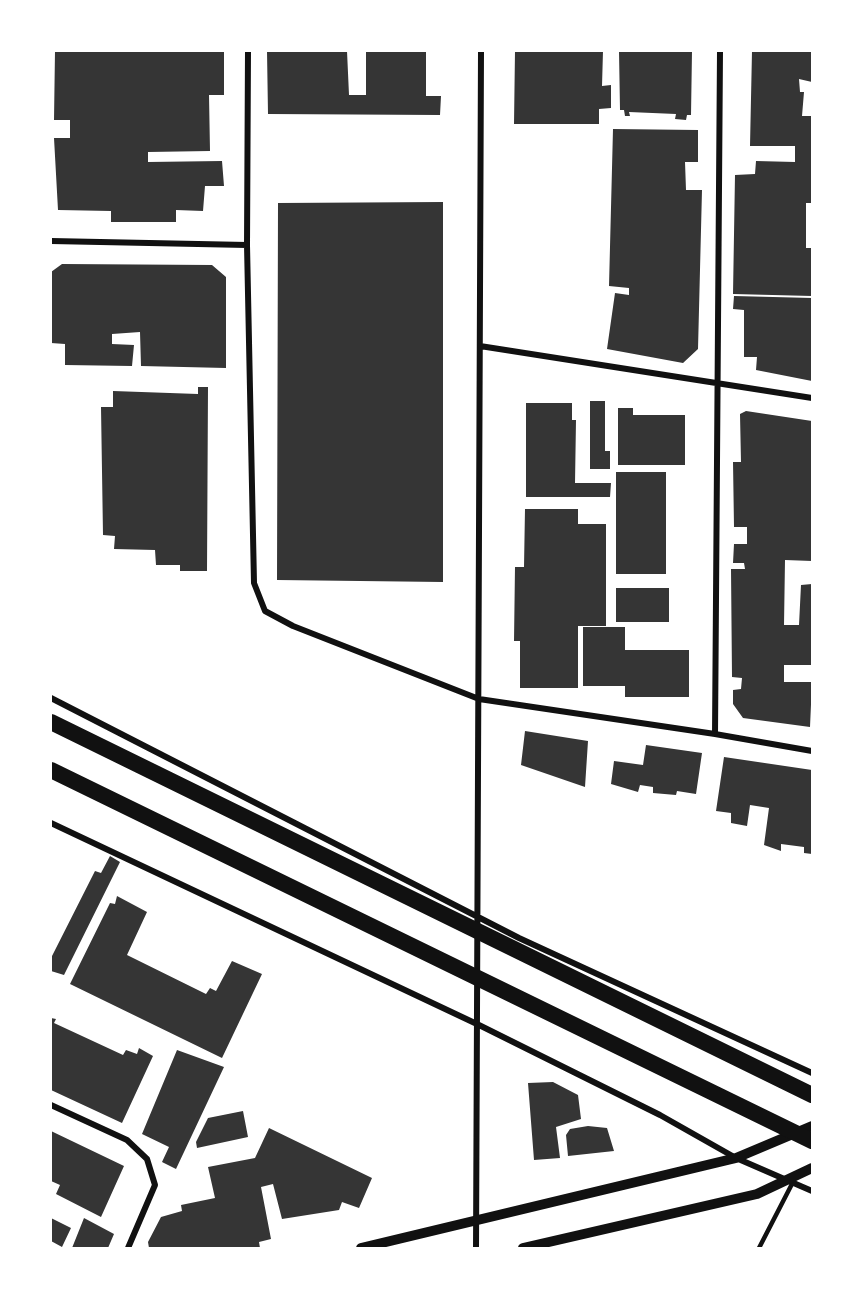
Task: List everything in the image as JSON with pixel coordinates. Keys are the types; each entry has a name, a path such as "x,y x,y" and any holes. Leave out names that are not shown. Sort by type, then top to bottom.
{"highway":[{"path":"51,722 812,1095"},
{"path":"51,770 812,1141"}],"street":[{"path":"249,51 248,245 254,583 265,610 293,626 479,699 715,734 812,752"},
{"path":"477,1248 481,51"},
{"path":"715,734 720,51"},
{"path":"51,241 248,245"},
{"path":"480,346 717,385 812,398"},
{"path":"51,698 519,938 812,1073"},
{"path":"51,823 479,1025 660,1115 736,1158 812,1191"},
{"path":"51,1106 127,1140 147,1159 155,1185 128,1248"},
{"path":"361,1248 736,1158 812,1126"},
{"path":"523,1248 757,1194 790,1181 812,1167"}],"lane":[{"path":"759,1248 790,1181"}],"building":[{"path":"55,51 224,51 224,95 209,95 210,151 148,152 148,162 222,161 224,186 205,186 203,211 176,210 176,222 111,222 111,211 58,210 54,138 70,138 70,120 54,120"},
{"path":"267,51 347,51 349,95 366,95 366,51 426,51 426,96 441,96 440,115 268,114"},
{"path":"515,51 603,51 602,86 611,85 611,108 599,109 599,124 514,124"},
{"path":"619,51 692,51 691,115 687,115 686,120 675,119 676,114 629,112 630,116 625,116 624,110 620,110"},
{"path":"752,51 812,51 812,82 799,79 800,92 804,92 802,116 812,116 812,203 806,203 806,248 812,248 812,296 733,294 735,175 755,174 756,161 795,162 795,146 750,146"},
{"path":"613,129 698,130 698,162 685,162 686,190 702,190 698,349 683,363 607,349 615,293 629,295 629,288 609,286"},
{"path":"443,202 443,582 277,580 278,203"},
{"path":"62,264 212,265 226,277 226,368 141,366 140,332 112,334 112,344 134,345 132,366 65,365 65,344 51,343 51,272"},
{"path":"734,296 812,298 812,381 756,370 757,357 744,357 744,310 733,309"},
{"path":"198,387 208,387 207,571 180,571 180,565 156,565 155,550 114,549 115,536 103,535 101,407 113,407 113,391 198,394"},
{"path":"590,401 605,401 605,451 610,451 610,469 590,469"},
{"path":"526,403 572,403 572,420 576,420 575,483 611,483 610,497 526,497"},
{"path":"618,408 633,408 633,415 685,415 685,465 618,465"},
{"path":"746,411 812,421 812,561 785,560 784,625 799,625 801,585 812,584 812,665 784,665 784,682 812,682 810,727 743,718 733,704 733,690 741,689 742,678 732,677 731,569 745,569 744,563 733,563 734,544 747,544 747,527 734,527 733,462 741,462 740,414"},
{"path":"616,472 666,472 666,574 616,574"},
{"path":"525,509 578,509 578,524 606,524 606,626 578,626 578,688 520,688 520,641 514,641 515,567 524,567"},
{"path":"616,588 669,588 669,622 616,622"},
{"path":"583,627 625,627 625,650 689,650 689,697 625,697 625,686 583,686"},
{"path":"525,731 588,741 585,787 521,765"},
{"path":"646,745 702,753 696,794 677,791 676,795 653,793 653,787 640,785 638,792 611,784 614,761 643,765"},
{"path":"724,757 812,770 812,854 804,853 804,847 781,844 781,851 764,845 769,808 750,805 747,826 731,823 731,813 716,811"},
{"path":"110,856 120,862 64,975 51,971 51,958 95,871 101,873"},
{"path":"117,896 147,912 127,955 206,994 210,988 216,991 232,961 262,974 222,1058 70,984 110,903 115,904"},
{"path":"51,1018 56,1019 54,1023 123,1055 126,1050 137,1054 139,1048 153,1056 122,1123 51,1090"},
{"path":"177,1050 224,1067 176,1169 162,1162 169,1147 142,1134"},
{"path":"553,1082 578,1095 581,1119 556,1127 560,1158 534,1160 528,1083"},
{"path":"243,1111 248,1137 197,1148 196,1142 208,1118"},
{"path":"588,1126 607,1128 614,1151 568,1156 566,1135 570,1129"},
{"path":"269,1128 372,1178 359,1208 342,1202 339,1210 282,1219 273,1184 261,1187 271,1239 259,1242 260,1248 149,1248 148,1242 161,1217 182,1211 181,1205 215,1198 208,1167 255,1158"},
{"path":"51,1131 124,1166 101,1217 56,1194 60,1185 51,1181"},
{"path":"51,1218 71,1228 62,1247 51,1241"},
{"path":"84,1218 114,1234 108,1248 72,1248"}]}
